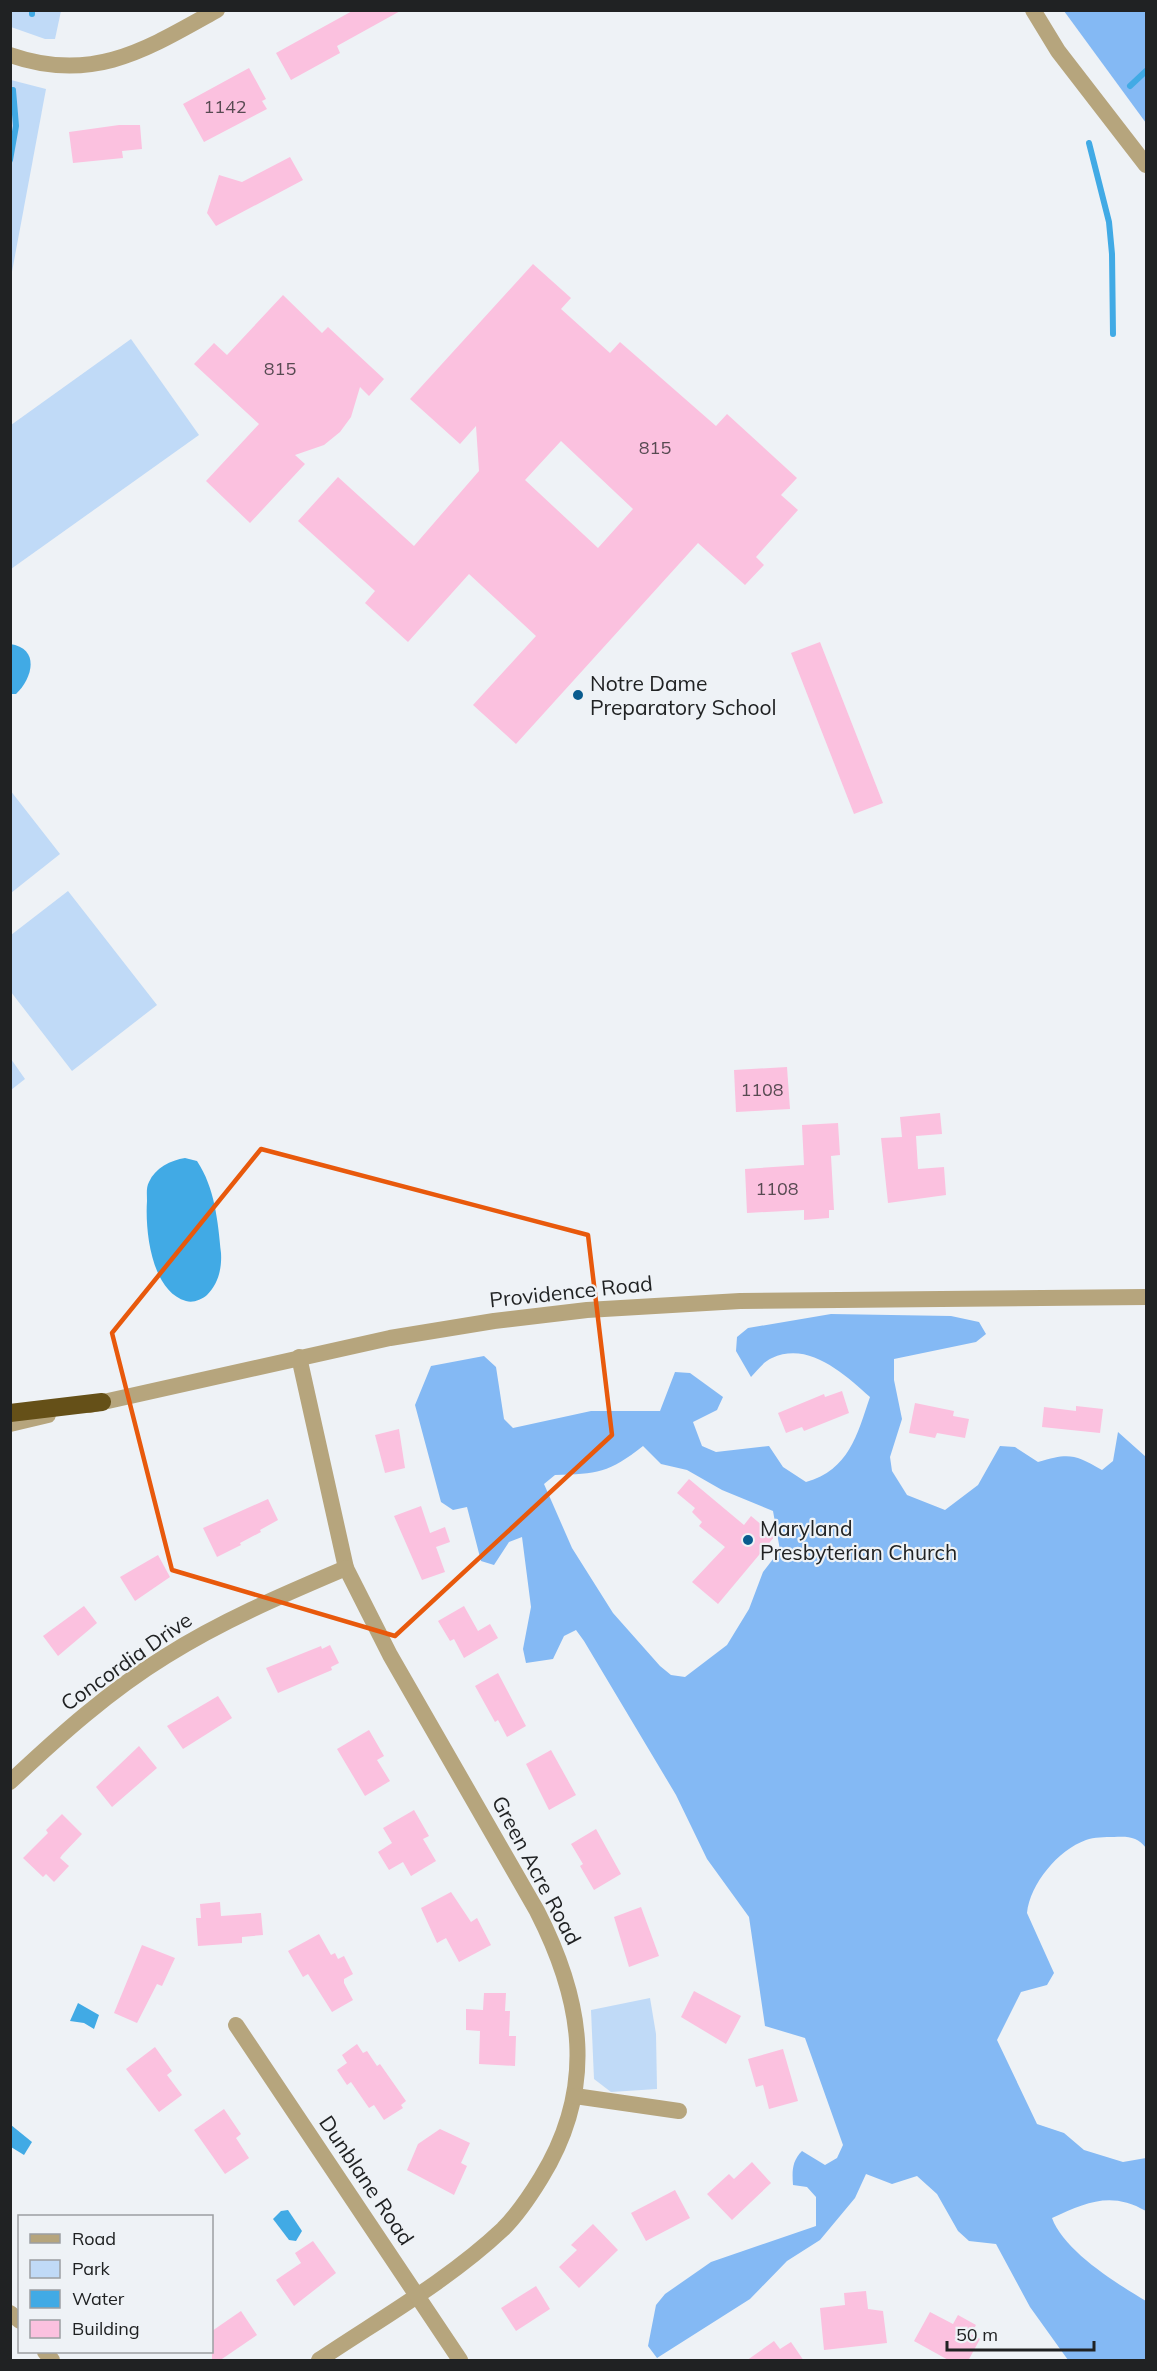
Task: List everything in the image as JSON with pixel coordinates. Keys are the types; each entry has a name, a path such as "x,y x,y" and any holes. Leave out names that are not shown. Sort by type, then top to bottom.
{"highway":[{"path":"10,1413 102,1402"}],"street":[{"path":"10,55 53,65 77,66 117,59 149,47 217,10"},
{"path":"1033,10 1075,75 1146,165"},
{"name":"Providence Road","path":"10,1424 299,1357 494,1321 671,1304 1146,1297"},
{"name":"Green Acre Road","path":"299,1357 346,1568 385,1645 558,1952 570,1993 577,2034 578,2063 574,2096 566,2130 552,2161 530,2196 505,2227 475,2253 319,2361"},
{"name":"Concordia Drive","path":"10,1782 105,1699 166,1656 226,1622 346,1568"},
{"name":"Dunblane Road","path":"237,2025 460,2361"},
{"path":"574,2096 679,2111"}],"highlighted area":[{"path":"261,1149 588,1235 612,1435 395,1636 172,1570 112,1333"}],"green space":[{"path":"11,11 61,11 55,39 45,39 11,27"},
{"path":"10,80 46,89 11,277"},
{"path":"131,339 199,435 11,569 11,425"},
{"path":"10,790 60,854 11,893 10,893"},
{"path":"68,891 157,1005 72,1071 11,992 11,935"},
{"path":"10,1059 25,1079 11,1090"},
{"path":"650,1998 656,2034 657,2089 611,2092 594,2079 591,2010"}],"shaded area":[{"path":"1064,11 1146,11 1146,123"},
{"path":"831,1314 951,1316 979,1322 986,1334 976,1342 894,1359 894,1380 902,1419 890,1457 892,1471 907,1495 945,1510 978,1485 1000,1446 1015,1447 1038,1462 1064,1456 1078,1458 1102,1470 1113,1461 1118,1432 1146,1457 1146,1848 1136,1839 1128,1837 1092,1838 1065,1852 1047,1869 1029,1902 1027,1913 1054,1973 1047,1985 1021,1992 997,2040 1037,2124 1064,2133 1084,2150 1123,2162 1146,2158 1146,2211 1121,2201 1110,2200 1088,2203 1052,2218 1058,2230 1079,2254 1106,2276 1146,2301 1146,2360 1068,2360 1030,2307 996,2244 969,2241 958,2231 937,2194 917,2176 892,2184 866,2174 855,2198 820,2240 787,2261 750,2299 657,2358 648,2346 656,2305 665,2294 711,2262 816,2226 816,2197 807,2187 793,2185 794,2162 802,2151 825,2165 837,2158 843,2145 805,2038 765,2026 749,1917 707,1859 676,1795 584,1641 576,1630 564,1636 553,1659 526,1663 523,1649 531,1607 522,1537 509,1542 494,1565 481,1561 467,1507 453,1510 441,1502 415,1405 431,1366 484,1356 496,1367 504,1419 513,1428 591,1411 660,1411 675,1372 690,1373 723,1397 717,1410 693,1422 702,1446 716,1452 769,1446 783,1467 806,1482 821,1476 842,1460 849,1449 861,1425 870,1397 825,1362 799,1354 786,1354 769,1359 751,1377 736,1351 737,1337 748,1328","holes":["643,1446 661,1464 687,1470 722,1490 773,1511 780,1550 763,1572 749,1609 727,1645 685,1677 671,1675 660,1666 613,1613 572,1548 544,1484 555,1475 592,1473 611,1467"]}],"water":[{"path":"10,644 26,651 31,664 26,680 16,694 11,694"},
{"path":"185,1158 197,1161 208,1182 217,1217 221,1253 220,1270 211,1291 205,1297 191,1302 174,1295 165,1285 153,1258 147,1227 148,1184 155,1173 164,1166"},
{"path":"78,2003 99,2015 94,2029 84,2023 70,2021"},
{"path":"11,2125 32,2142 24,2155 11,2147"},
{"path":"288,2210 302,2231 296,2241 289,2240 273,2219 281,2211"}],"building":[{"path":"354,10 402,10 337,46 340,53 291,80 276,53"},
{"path":"249,68 266,99 262,101 267,109 204,142 183,104"},
{"path":"119,125 140,125 142,149 122,151 123,158 73,163 69,132"},
{"path":"290,157 303,180 216,226 207,213 219,175 242,182"},
{"path":"533,264 571,298 561,309 610,353 620,342 716,426 727,414 797,478 781,495 798,510 756,557 764,565 745,585 698,543 516,744 473,705 536,636 469,574 408,642 365,603 375,591 298,521 338,477 414,546 479,471 476,426 460,444 410,399","holes":["561,441 633,509 598,548 525,480"]},
{"path":"283,295 322,333 328,327 384,379 369,396 360,387 351,417 340,432 324,445 295,455 305,464 250,523 206,481 259,424 194,364 214,343 227,355"},
{"path":"820,642 883,803 854,814 791,653"},
{"path":"787,1067 790,1109 736,1112 734,1070"},
{"path":"940,1113 942,1134 916,1136 918,1169 944,1167 946,1195 888,1203 881,1138 902,1137 900,1117"},
{"path":"838,1123 840,1155 831,1156 834,1210 829,1210 829,1218 804,1220 804,1210 747,1213 745,1169 804,1165 802,1125"},
{"path":"842,1391 849,1413 804,1431 802,1427 786,1433 778,1413 824,1394 825,1397"},
{"path":"915,1403 954,1411 953,1416 969,1419 965,1438 937,1433 935,1438 909,1433"},
{"path":"1076,1406 1103,1409 1100,1433 1042,1427 1044,1407 1076,1411"},
{"path":"399,1429 405,1468 385,1473 375,1435"},
{"name":"Maryland Presbyterian Church","path":"689,1479 744,1525 751,1516 775,1536 718,1604 692,1582 725,1547 699,1526 702,1522 692,1512 695,1508 677,1493"},
{"path":"268,1499 278,1520 240,1543 241,1545 217,1557 203,1528"},
{"path":"421,1506 430,1533 445,1527 450,1542 436,1547 445,1572 422,1580 394,1516"},
{"path":"158,1555 170,1577 135,1601 120,1577"},
{"path":"84,1606 97,1623 58,1656 43,1636"},
{"path":"464,1606 478,1631 490,1624 498,1638 464,1658 454,1639 450,1641 438,1621"},
{"path":"330,1645 339,1663 331,1667 332,1670 278,1693 266,1668 321,1646 322,1649"},
{"path":"498,1673 526,1726 507,1737 498,1720 495,1722 475,1686"},
{"path":"218,1696 232,1718 183,1749 167,1726"},
{"path":"369,1730 384,1756 377,1760 390,1781 365,1796 337,1749"},
{"path":"139,1746 157,1768 112,1807 96,1787"},
{"path":"551,1750 576,1795 549,1810 526,1764"},
{"path":"414,1810 429,1836 423,1839 436,1861 411,1876 403,1862 389,1870 378,1852 392,1843 383,1828"},
{"path":"62,1814 82,1834 60,1858 69,1866 54,1882 46,1874 43,1877 23,1858 48,1833 46,1830"},
{"path":"596,1829 621,1874 594,1890 571,1844"},
{"path":"451,1892 471,1922 477,1918 491,1945 459,1962 446,1938 437,1943 421,1908"},
{"path":"220,1902 221,1916 261,1913 263,1935 242,1937 242,1943 198,1946 196,1918 201,1918 200,1904"},
{"path":"641,1907 659,1956 629,1967 614,1917"},
{"path":"319,1934 331,1955 335,1953 338,1959 344,1956 353,1974 344,1979 344,1983 353,2000 332,2012 308,1974 303,1977 288,1951"},
{"path":"142,1945 175,1958 162,1986 157,1984 137,2023 114,2013"},
{"path":"694,1991 741,2016 726,2044 681,2017"},
{"path":"484,1993 506,1993 505,2011 510,2011 509,2036 516,2036 515,2066 479,2064 480,2031 466,2030 466,2009 483,2010"},
{"path":"357,2044 363,2053 367,2051 377,2066 380,2064 406,2101 401,2105 403,2108 384,2120 374,2105 369,2108 351,2082 347,2085 337,2070 347,2063 342,2055"},
{"path":"155,2047 172,2071 167,2075 182,2095 159,2112 126,2069"},
{"path":"783,2049 798,2101 769,2109 763,2085 756,2087 748,2059"},
{"path":"224,2109 241,2134 236,2138 249,2158 225,2174 194,2130"},
{"path":"440,2129 470,2143 461,2163 467,2166 454,2195 407,2170 418,2144"},
{"path":"752,2162 771,2183 732,2220 707,2194 729,2174 734,2179"},
{"path":"675,2190 690,2218 646,2241 631,2213"},
{"path":"593,2224 618,2250 579,2288 559,2267 577,2250 571,2245"},
{"path":"313,2241 336,2273 294,2306 276,2280 301,2263 295,2253"},
{"path":"536,2286 550,2309 516,2331 501,2308"},
{"path":"866,2291 868,2309 883,2311 887,2343 824,2350 820,2308 845,2305 844,2293"},
{"path":"241,2311 257,2335 219,2361 212,2361 213,2330"},
{"path":"930,2312 953,2324 958,2315 976,2325 971,2334 980,2339 968,2361 950,2361 914,2341"},
{"path":"774,2341 780,2349 791,2342 804,2361 746,2361"}],"waterway":[{"path":"1130,86 1146,71"},
{"path":"10,160 16,126 13,90"},
{"path":"1089,143 1109,222 1112,254 1113,334"}],"place":[{"name":"Notre Dame Preparatory School","path":"578,695"},
{"name":"Maryland Presbyterian Church","path":"748,1540"}]}
